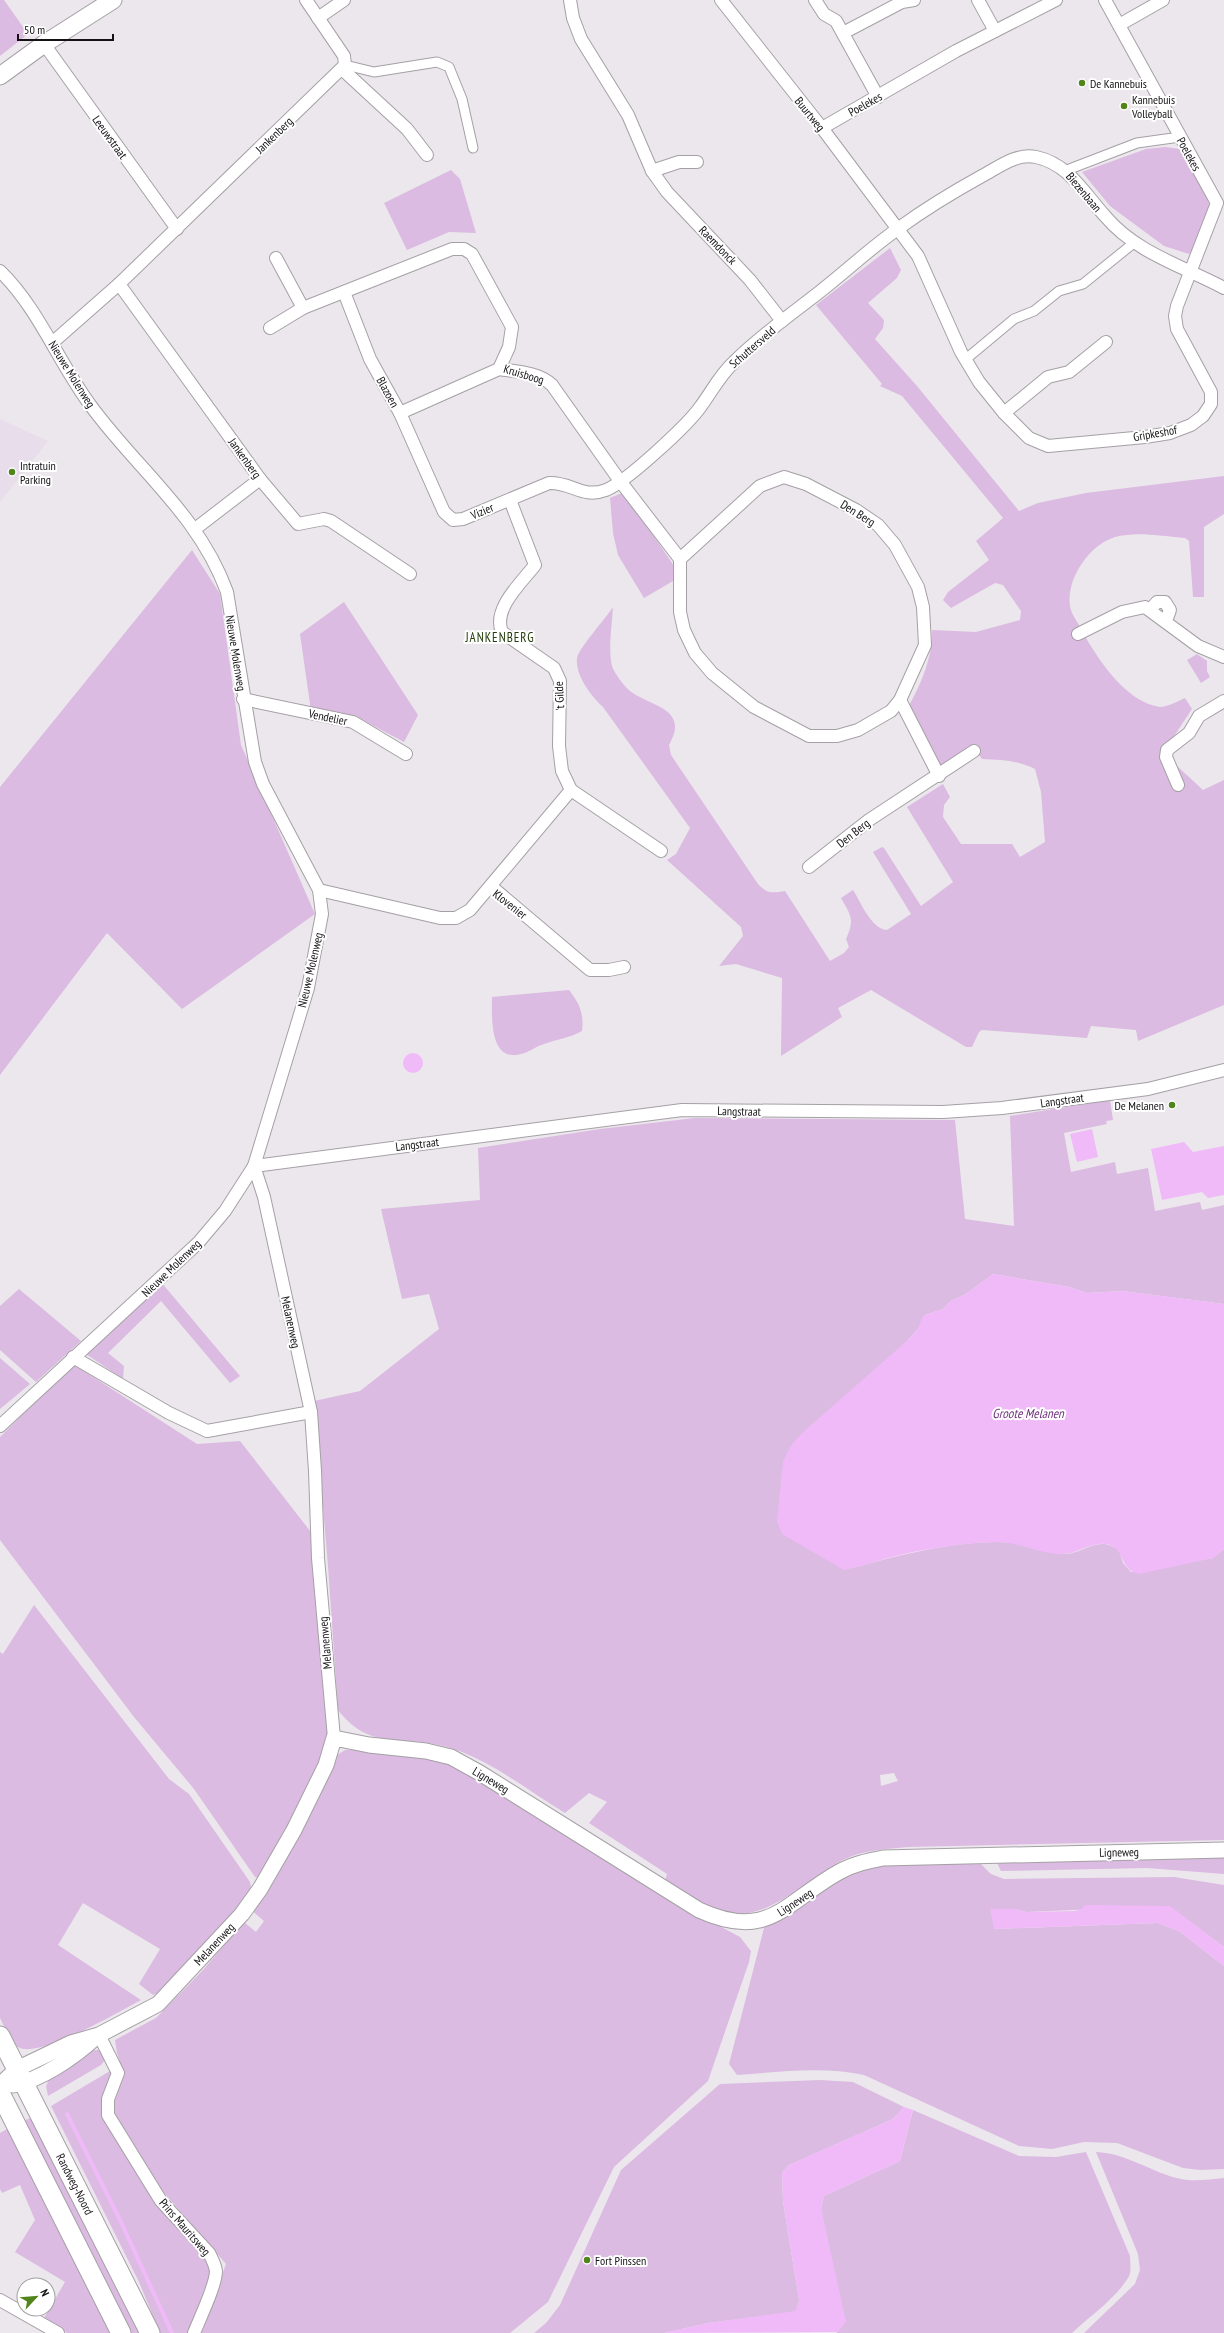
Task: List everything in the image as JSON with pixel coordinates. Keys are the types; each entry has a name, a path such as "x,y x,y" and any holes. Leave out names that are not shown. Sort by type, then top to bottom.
{"main road":[{"path":"0,76 44,44 113,0"},
{"name":"Randweg-Noord","path":"0,2036 150,2333"},
{"path":"0,2093 121,2333"}],"street":[{"path":"306,0 344,56 344,67 406,129 427,155"},
{"path":"318,18 344,0"},
{"name":"Raemdonck","path":"570,0 573,18 581,39 628,114 652,171 667,192 750,280 782,321"},
{"name":"Buurtweg","path":"721,0 822,128 898,228"},
{"path":"815,0 824,14 836,21 878,97"},
{"path":"978,0 995,31"},
{"name":"Poelekes","path":"822,128 995,31 1056,0"},
{"name":"Poelekes","path":"1105,0 1180,137 1220,201 1192,271"},
{"path":"1119,25 1163,0"},
{"path":"843,33 906,1"},
{"name":"Leeuwstraat","path":"44,44 177,229"},
{"path":"344,67 374,72 437,62 449,67 462,100 473,148"},
{"name":"Jankenberg","path":"52,343 119,284 344,67"},
{"path":"1067,170 1136,143 1180,137"},
{"name":"Biezenbaan","path":"898,228 946,196 1021,156 1043,158 1067,170 1106,219 1135,242 1162,260 1192,271 1224,288"},
{"path":"652,171 679,162 697,162"},
{"name":"Schuttersveld","path":"620,481 680,429 700,408 719,378 733,362 898,228"},
{"name":"Gripkeshof","path":"898,228 918,256 966,359 979,382 1004,413 1029,438 1048,446 1170,433 1191,425 1203,416 1211,404 1211,392 1177,329 1176,316 1177,306 1192,271"},
{"path":"966,359 1014,319 1034,310 1059,291 1084,284 1135,242"},
{"name":"Kruisboog","path":"344,292 452,249 464,248 472,254 510,320 512,336 499,369 536,375 545,378 552,385 620,481"},
{"path":"276,258 303,308"},
{"name":"Nieuwe Molenweg","path":"0,270 18,289 90,405 195,529 218,567 227,592 243,699 255,762 263,784 319,890 322,914 308,988 254,1166 225,1211 198,1243 0,1426"},
{"name":"Jankenberg","path":"119,284 260,479 298,524 324,519 331,521 410,574"},
{"path":"270,328 303,308 344,292"},
{"name":"Blazoen","path":"344,292 370,359 400,413 499,369"},
{"path":"1004,413 1048,377 1063,375 1070,372 1106,342"},
{"name":"Vizier","path":"400,413 444,512 453,520 463,519 549,483 562,482 580,492 593,494 608,489 620,481"},
{"name":"Den Berg","path":"784,477 806,484 856,510 878,525 895,545 918,587 923,607 925,646 900,700 891,711 858,730 837,736 809,736 754,707 712,673 695,653 684,630 680,612 680,559 760,486 784,477"},
{"path":"195,529 260,479"},
{"path":"620,481 680,559"},
{"name":"'t Gilde","path":"510,500 535,565 504,605 499,626 502,632 554,668 560,681 559,746 562,771 571,790"},
{"path":"1078,634 1122,612 1145,607 1198,646 1224,657"},
{"name":"Vendelier","path":"243,699 353,722 406,754"},
{"path":"900,700 939,776"},
{"path":"1178,785 1166,756 1167,750 1189,733 1199,716 1224,701"},
{"name":"Den Berg","path":"809,867 869,820 939,776 974,751"},
{"path":"492,887 571,790 661,851"},
{"name":"Klovenier","path":"319,890 440,918 456,918 470,910 492,887 590,970 609,970 624,967"},
{"name":"Langstraat","path":"254,1166 682,1110 943,1112 1002,1108 1148,1089 1224,1070"},
{"name":"Melanenweg","path":"0,2086 20,2076 71,2044 99,2035 158,2004 242,1914 260,1889 294,1830 326,1766 334,1738 318,1558 316,1471 310,1412 264,1197 254,1166"},
{"path":"74,1358 169,1413 207,1431 310,1412"},
{"name":"Ligneweg","path":"334,1738 426,1751 451,1757 480,1773 699,1910 726,1920 752,1921 769,1917 788,1909 841,1871 862,1863 883,1858 1224,1850"},
{"name":"Prins Mauritsweg","path":"99,2035 114,2062 118,2073 108,2099 108,2115 160,2201 210,2253 214,2263 216,2272 194,2333"},
{"path":"0,2300 58,2333"}],"shaded area":[{"path":"0,0 4,0 28,34 0,56"},
{"path":"1165,147 1181,149 1199,178 1208,199 1210,209 1209,220 1205,231 1189,254 1164,246 1110,206 1082,172 1146,149"},
{"path":"451,170 460,179 476,233 449,232 407,250 384,203"},
{"path":"890,248 901,270 897,278 868,303 884,320 883,328 875,339 917,386 1019,511 1038,503 1086,493 1224,476 1224,514 1204,527 1204,597 1193,597 1189,541 1185,538 1141,534 1115,537 1096,547 1081,564 1072,585 1070,596 1071,611 1085,637 1102,662 1123,687 1134,696 1147,703 1160,707 1172,704 1185,698 1192,709 1163,753 1203,790 1224,780 1224,1005 1138,1041 1136,1030 1091,1026 1087,1038 982,1030 979,1032 972,1047 966,1047 871,990 838,1008 842,1017 781,1056 782,978 736,964 719,966 743,936 741,927 667,860 676,854 690,828 581,678 577,665 579,653 587,640 613,607 610,653 612,666 617,676 630,691 657,705 671,716 675,723 674,733 669,745 671,755 758,884 764,890 770,892 785,891 830,961 844,953 849,947 846,939 849,932 851,918 841,898 853,890 871,920 881,928 887,930 911,914 873,852 882,847 884,848 921,906 953,882 907,807 943,784 950,797 944,805 943,817 961,844 1012,844 1020,857 1045,842 1041,792 1035,769 1016,762 982,759 974,748 944,767 939,766 905,713 920,683 928,662 932,641 932,630 976,632 1020,620 1021,611 1003,585 995,583 951,608 943,600 948,592 989,560 976,541 1003,518 902,396 880,386 882,384 816,305"},
{"name":"Intratuin Parking","path":"0,419 48,441 0,502"},
{"path":"624,492 674,566 673,581 644,598 618,555 613,533 610,498"},
{"path":"192,550 220,594 241,745 315,914 182,1009 107,933 0,1075 0,787"},
{"path":"344,602 418,715 404,742 359,718 311,711 300,634"},
{"path":"1197,654 1207,661 1207,671 1210,677 1201,683 1187,660"},
{"path":"569,990 576,1000 582,1014 582,1031 516,1055 507,1054 501,1050 494,1034 492,1024 492,997"},
{"path":"1110,1100 1113,1120 1106,1121 1107,1124 1064,1133 1071,1172 1115,1162 1117,1174 1148,1168 1155,1211 1200,1202 1202,1210 1224,1205 1224,1304 1122,1291 1087,1293 1069,1287 993,1274 966,1294 951,1301 943,1309 925,1315 918,1329 909,1339 783,1534 853,1568 911,1553 953,1545 974,1543 1014,1543 1062,1554 1077,1552 1090,1546 1103,1544 1119,1550 1123,1563 1131,1572 1213,1558 1224,1549 1224,1840 908,1847 875,1850 858,1854 843,1860 786,1898 771,1906 739,1915 721,1914 664,1885 667,1874 589,1823 607,1802 589,1793 565,1813 502,1772 469,1755 434,1744 393,1740 370,1735 349,1722 338,1710 314,1401 360,1391 439,1329 429,1294 402,1299 381,1209 480,1200 478,1148 600,1129 695,1118 955,1120 965,1219 1014,1226 1010,1116","holes":["894,1773 898,1781 881,1786 880,1775"]},
{"path":"161,1282 240,1376 230,1383 161,1301 108,1353 124,1366 123,1379 86,1354"},
{"path":"19,1289 81,1341 36,1382 0,1350 0,1306"},
{"path":"0,1358 30,1384 0,1409"},
{"path":"73,1364 197,1444 240,1441 314,1536 328,1746 291,1827 261,1878 255,1877 194,1789 134,1717 0,1540 0,1437"},
{"path":"34,1605 169,1779 189,1794 250,1882 252,1891 233,1915 162,1991 153,1995 139,1984 160,1949 83,1903 58,1945 141,2000 60,2041 43,2047 28,2049 18,2047 15,2044 10,2038 0,2018 0,1652 3,1654"},
{"path":"345,1750 374,1751 407,1755 440,1762 467,1770 697,1914 740,1937 751,1951 749,1962 708,2081 614,2167 548,2302 510,2333 201,2333 226,2264 153,2180 115,2121 112,2107 124,2075 117,2053 115,2040 156,2018 203,1970 244,1922 256,1932 264,1921 251,1910 337,1758 337,1755"},
{"path":"1224,1855 1224,1874 1147,1868 1001,1871 996,1861"},
{"path":"887,1862 980,1863 991,1874 1004,1879 1174,1877 1224,1885 1224,1947 1169,1906 1026,1912 1015,1909 994,1929 1158,1923 1179,1931 1224,1966 1224,2169 1200,2170 1183,2168 1117,2143 1084,2142 1052,2149 1019,2146 864,2075 848,2072 817,2070 737,2075 729,2064 765,1924 848,1873"},
{"path":"93,2050 99,2050 104,2054 105,2060 101,2065 48,2096 46,2086 51,2076"},
{"path":"110,2071 112,2074 104,2100 156,2203 206,2256 210,2269 209,2277 189,2333 160,2333 139,2282 51,2106"},
{"path":"820,2080 853,2082 904,2107 893,2119 789,2165 782,2173 783,2201 799,2300 796,2312 708,2323 664,2333 534,2333 546,2323 560,2305 621,2170 720,2084"},
{"path":"913,2110 1019,2156 1056,2157 1086,2152 1130,2256 1129,2276 1123,2286 1102,2307 1072,2333 837,2333 821,2208 824,2196 900,2161"},
{"path":"33,2117 142,2333 129,2333 23,2121"},
{"path":"9,2128 113,2333 67,2333 44,2318 56,2317 56,2297 65,2282 15,2252 35,2220 20,2185 2,2193 0,2189 0,2133"},
{"path":"1096,2152 1107,2153 1129,2159 1181,2179 1197,2180 1224,2178 1224,2333 1084,2333 1135,2284 1140,2270 1138,2254"}],"water":[{"path":"409,1053 417,1053 423,1059 423,1067 417,1073 409,1073 403,1067 403,1059"},
{"path":"1092,1129 1098,1157 1077,1162 1070,1134"},
{"path":"1184,1142 1193,1152 1224,1146 1224,1195 1208,1198 1202,1192 1162,1200 1151,1149"},
{"name":"Groote Melanen","path":"993,1274 1069,1287 1087,1293 1122,1291 1224,1304 1224,1549 1213,1558 1139,1574 1128,1568 1117,1549 1106,1544 1095,1545 1062,1554 996,1542 955,1545 928,1549 844,1570 782,1534 777,1521 783,1462 790,1447 801,1434 909,1339 918,1329 922,1318 925,1315 943,1309 951,1301 966,1294"},
{"path":"1085,1905 1170,1906 1224,1947 1224,1966 1179,1931 1158,1923 994,1929 990,1909 1015,1909 1026,1912 1075,1911 1082,1909"},
{"path":"904,2107 913,2110 900,2161 824,2196 821,2208 846,2322 838,2332 664,2333 708,2323 796,2311 799,2300 783,2201 782,2173 789,2165 893,2119"}],"waterway":[{"path":"67,2114 120,2220 172,2333"}],"place":[{"name":"De Kannebuis","path":"1082,83"},
{"name":"Kannebuis Volleyball","path":"1124,106"},
{"name":"Intratuin Parking","path":"12,472"},
{"name":"De Melanen","path":"1172,1105"},
{"name":"Fort Pinssen","path":"587,2260"}],"district":[{"name":"JANKENBERG","path":"500,637"}]}
